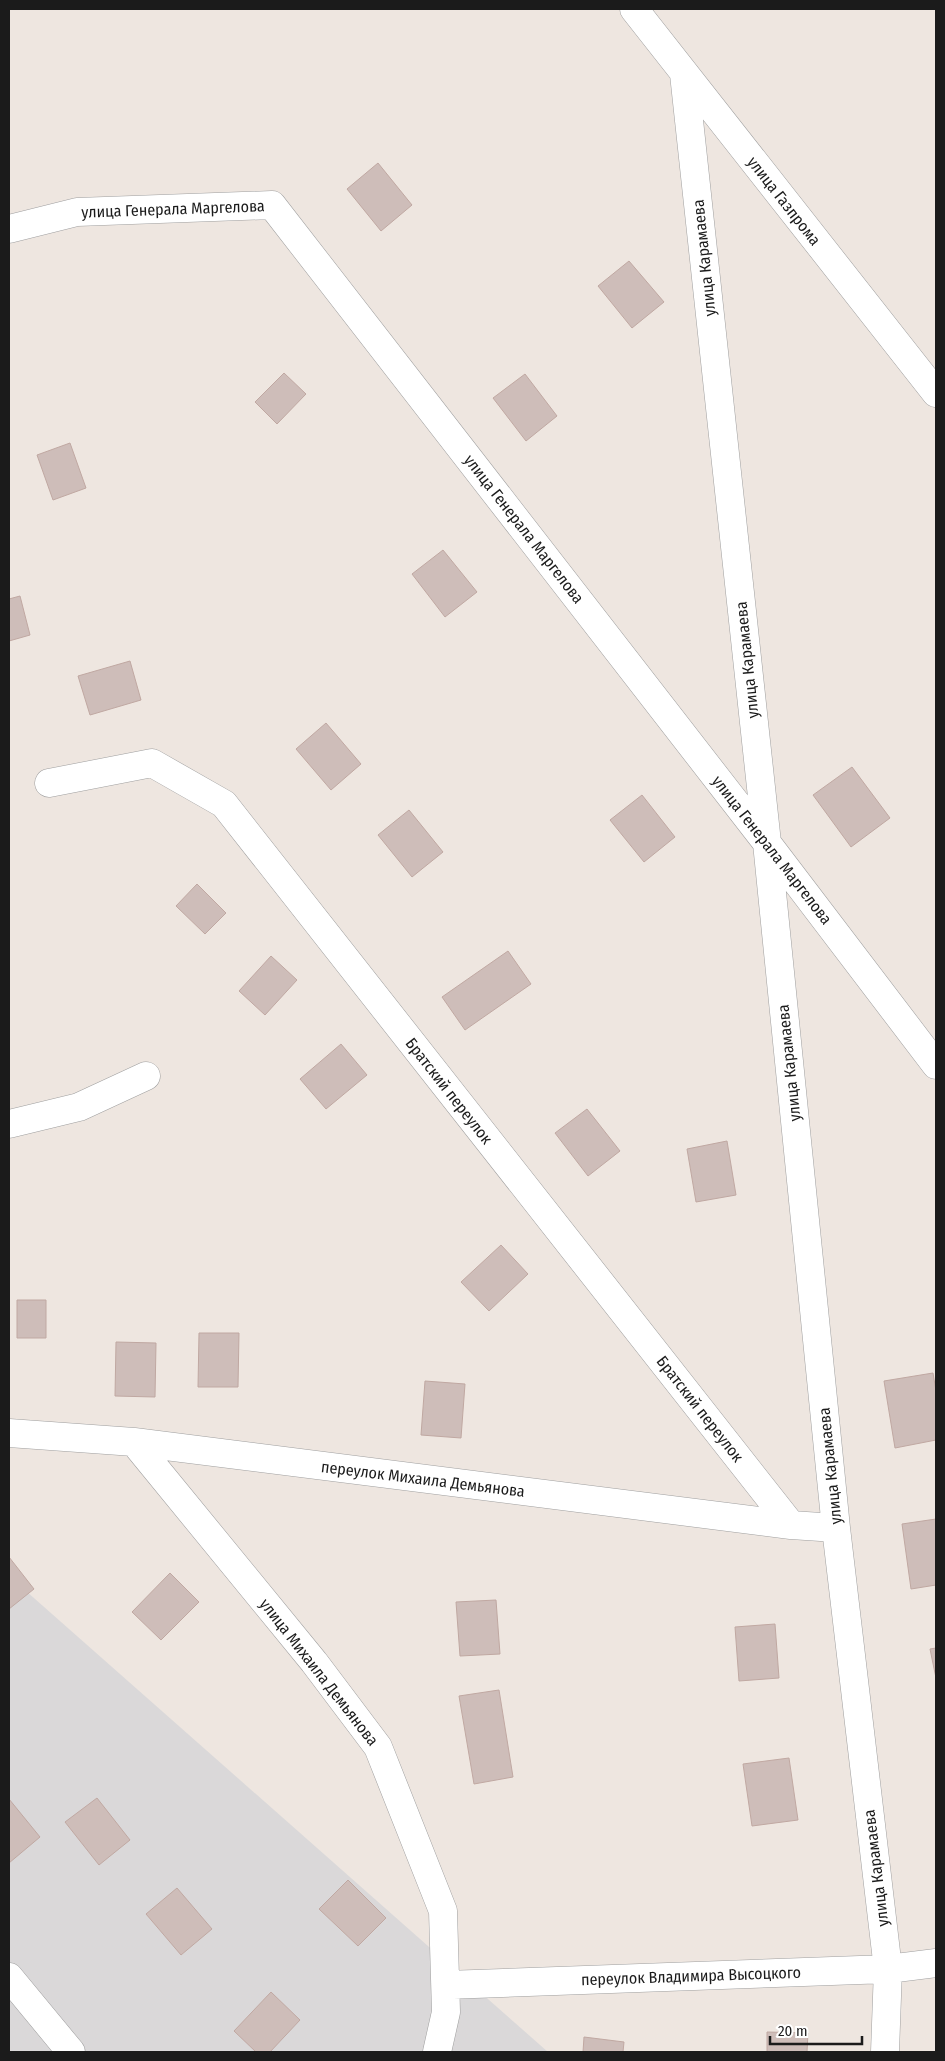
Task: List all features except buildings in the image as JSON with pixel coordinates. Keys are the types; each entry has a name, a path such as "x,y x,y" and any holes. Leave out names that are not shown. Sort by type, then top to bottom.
{"street":[{"name":"улица Газпрома","path":"634,9 936,393"},
{"name":"улица Карамаева","path":"684,74 768,843 836,1528 888,1969 885,2052"},
{"name":"улица Генерала Маргелова","path":"9,229 77,212 272,205 768,843 936,1065"},
{"name":"Братский переулок","path":"48,783 152,763 224,804 791,1525"},
{"path":"9,1124 79,1107 146,1076"},
{"name":"переулок Михаила Демьянова","path":"9,1433 134,1442 791,1525 836,1528"},
{"name":"улица Михаила Демьянова","path":"134,1442 314,1662 378,1747 444,1911 446,2012 436,2052"},
{"name":"переулок Владимира Высоцкого","path":"446,1985 888,1969 936,1963"},
{"path":"9,1977 71,2052"}],"shaded area":[{"path":"9,1576 548,2052 9,2052"}]}
